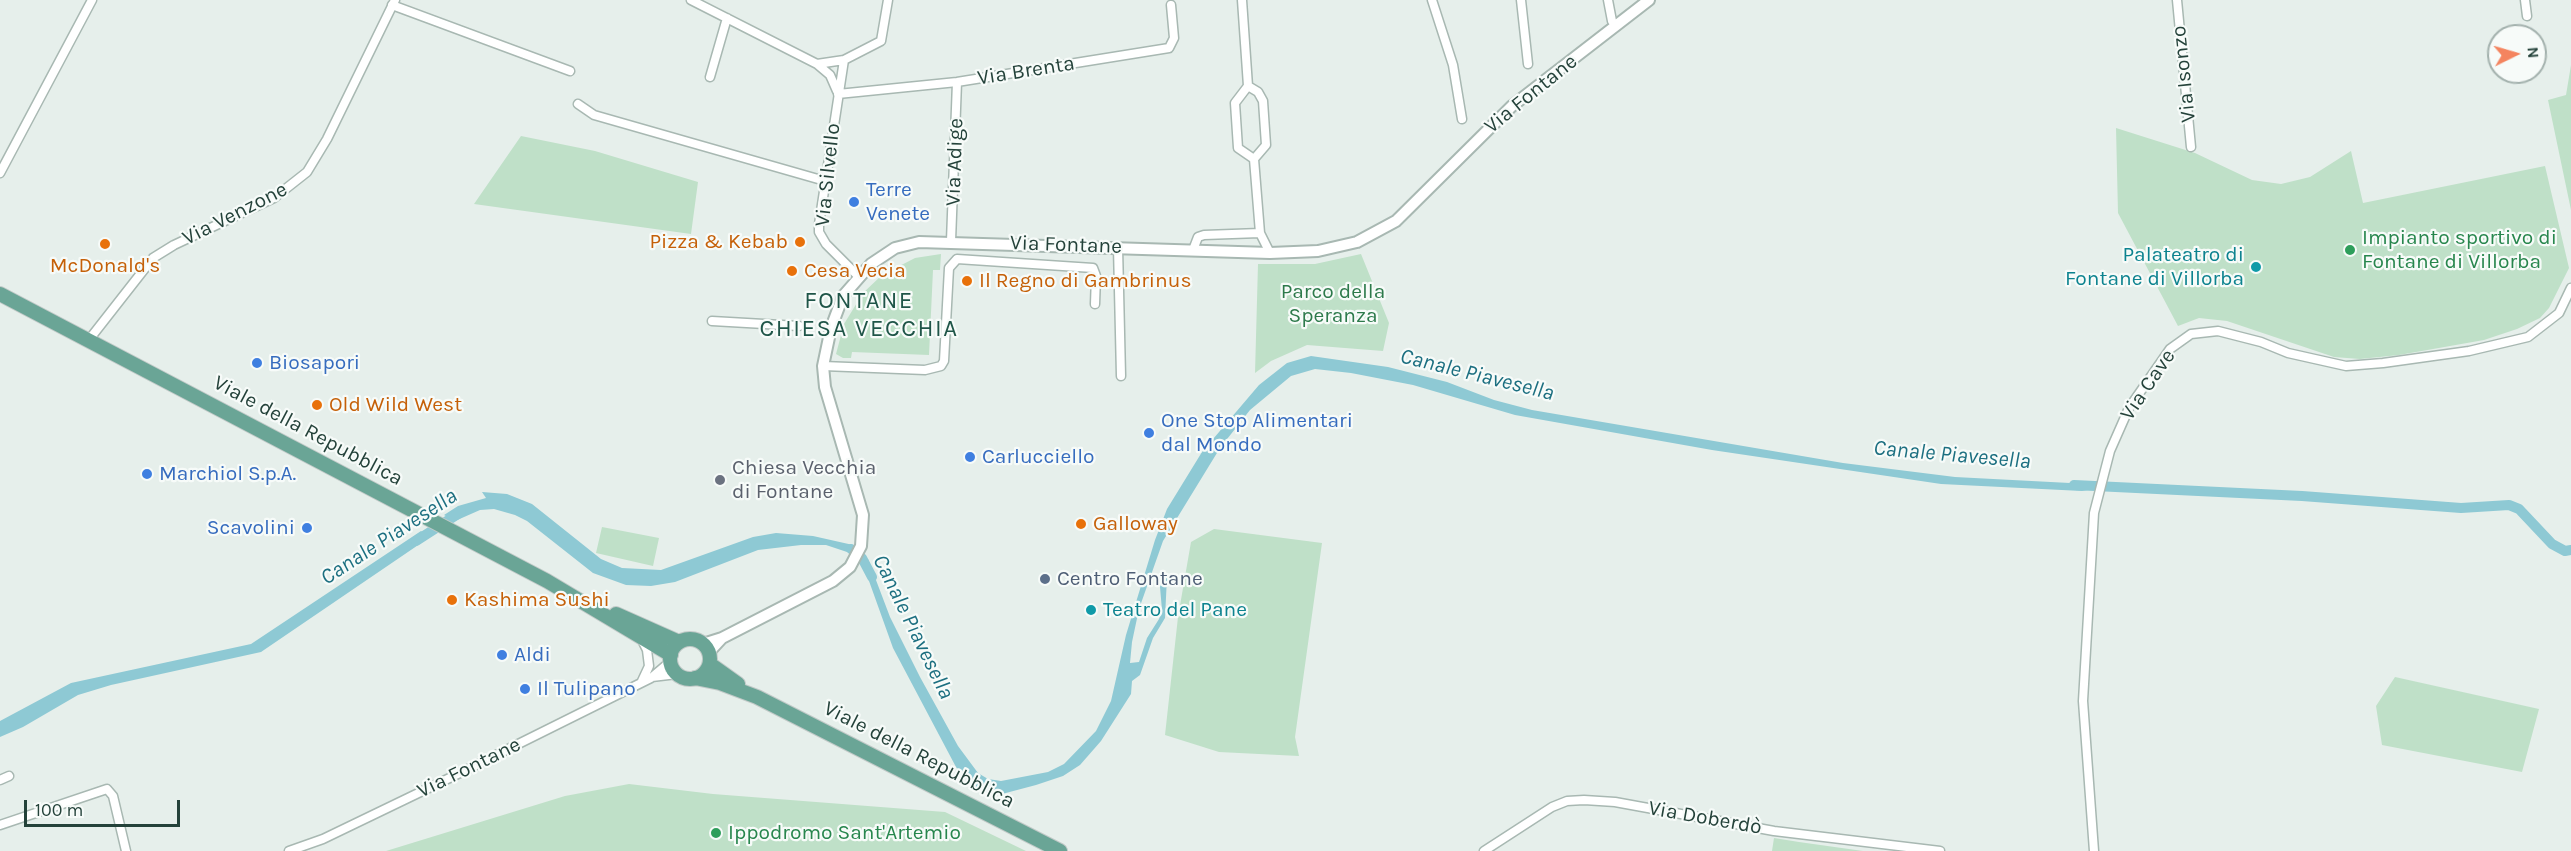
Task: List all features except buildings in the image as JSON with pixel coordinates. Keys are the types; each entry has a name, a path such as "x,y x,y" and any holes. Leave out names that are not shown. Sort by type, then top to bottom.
{"main road":[{"name":"Viale della Repubblica","path":"0,294 288,443 447,531 594,608 641,637 695,678 720,683 757,697 1060,851"},
{"name":"Viale della Repubblica","path":"594,608 621,616 679,642 690,639 757,697"},
{"path":"673,663 679,642"},
{"path":"695,678 704,673 707,653"}],"street":[{"path":"0,174 92,0"},
{"path":"691,0 817,64 830,75 838,94"},
{"path":"817,64 844,60 880,41 888,0"},
{"path":"1242,0 1248,86 1235,103 1238,148 1243,154 1254,159"},
{"path":"1432,0 1453,65 1462,119"},
{"path":"1521,0 1528,64"},
{"path":"1608,0 1612,21 1616,26"},
{"name":"Via Fontane","path":"707,653 722,638 833,581 854,562 861,546 865,526 862,508 825,387 823,366 831,328 843,296 871,264 895,248 919,242 996,242 1270,253 1325,250 1357,242 1383,230 1408,210 1512,106 1649,0"},
{"name":"Via Isonzo","path":"2177,0 2192,147"},
{"path":"2525,0 2527,16"},
{"name":"Via Venzone","path":"88,341 153,258 174,245 274,198 307,172 327,140 393,2 570,71"},
{"name":"Via Brenta","path":"838,94 957,82 1169,48 1174,38 1171,5"},
{"path":"710,77 727,18"},
{"name":"Via Silvello","path":"844,60 819,232 826,244 859,277"},
{"name":"Via Adige","path":"951,241 957,82"},
{"path":"1248,86 1258,92 1263,101 1266,145 1254,159 1260,233 1270,253"},
{"path":"578,104 594,115 825,182"},
{"path":"1193,250 1198,237 1204,235 1260,233"},
{"path":"995,261 996,242"},
{"path":"1118,247 1121,376"},
{"path":"823,366 937,369 944,361 949,267 957,259 1093,268 1096,276 1095,304"},
{"name":"Via Cave","path":"2093,851 2083,701 2084,664 2089,630 2090,542 2094,513 2106,469 2128,408 2170,349 2192,334 2218,331 2232,333 2324,362 2346,366 2469,351 2528,337 2559,313 2571,288"},
{"path":"712,321 799,326"},
{"path":"641,637 647,651 649,666 646,680"},
{"path":"646,680 673,663"},
{"path":"646,680 673,663"},
{"name":"Via Fontane","path":"289,851 322,839 646,680"},
{"path":"0,825 106,789 112,796 126,851"},
{"name":"Via Doberdò","path":"1484,851 1552,807 1567,801 1584,800 1615,802 1774,831 1940,851"}],"green space":[{"path":"2571,65 2571,210 2548,100 2566,95"},
{"name":"Impianto sportivo di Fontane di Villorba","path":"2116,128 2195,153 2252,180 2281,184 2310,177 2351,151 2363,203 2545,166 2569,268 2549,308 2540,318 2517,329 2484,340 2399,355 2360,359 2334,357 2227,321 2199,318 2178,326 2118,213"},
{"path":"521,136 595,151 698,182 691,234 474,204"},
{"path":"941,254 940,270 933,270 929,355 852,352 851,358 843,358 836,354 844,324 863,293 882,275 915,258"},
{"name":"Parco della Speranza","path":"1361,254 1389,323 1383,351 1307,345 1271,361 1255,373 1258,264 1315,264"},
{"path":"602,527 659,538 653,566 596,553"},
{"path":"1214,529 1322,543 1295,737 1299,756 1219,752 1165,735 1178,617 1191,542"},
{"path":"2395,677 2539,709 2522,772 2382,745 2376,706"},
{"name":"Ippodromo Sant'Artemio","path":"629,784 713,794 945,812 1026,851 386,851 565,796"},
{"path":"1774,838 1799,842 1863,851 1772,851"}],"water":[{"path":"1311,356 1388,367 1447,382 1494,400 1532,410 1843,463 1955,477 2089,484 2088,490 1941,484 1712,450 1515,415 1413,385 1351,373 1315,369 1291,376 1250,410 1220,448 1163,541 1139,609 1130,663 1139,662 1147,638 1159,619 1162,610 1160,587 1164,571 1167,577 1165,618 1153,638 1140,675 1132,681 1131,694 1101,741 1080,765 1063,776 1036,785 1002,794 988,794 970,783 956,767 893,648 864,567 868,559 890,617 920,677 958,746 978,773 988,779 1001,781 1048,772 1064,764 1096,731 1111,701 1126,635 1155,540 1167,509 1202,452 1259,385 1287,363"},
{"path":"482,492 507,494 532,504 601,559 622,568 661,570 753,537 776,533 813,536 853,545 850,553 826,545 801,545 758,550 675,582 651,586 626,585 593,573 527,521 515,515 494,509 480,510 455,521 444,515 458,506 486,498"},
{"path":"421,531 430,537 261,652 111,685 78,695 23,727 0,737 0,721 71,683 251,644"}],"waterway":[{"name":"Canale Piavesella","path":"2074,485 2302,496 2461,508 2509,505 2519,509 2552,544 2565,551 2571,550"},
{"name":"Canale Piavesella","path":"416,541 461,512"},
{"name":"Canale Piavesella","path":"851,549 862,558 872,577"}],"place":[{"name":"Terre Venete","path":"854,202"},
{"name":"Pizza & Kebab","path":"800,242"},
{"name":"McDonald's","path":"105,244"},
{"name":"Impianto sportivo di Fontane di Villorba","path":"2350,250"},
{"name":"Palateatro di Fontane di Villorba","path":"2256,267"},
{"name":"Cesa Vecia","path":"792,271"},
{"name":"Il Regno di Gambrinus","path":"967,281"},
{"name":"Biosapori","path":"257,363"},
{"name":"Old Wild West","path":"317,405"},
{"name":"One Stop Alimentari dal Mondo","path":"1149,433"},
{"name":"Carlucciello","path":"970,457"},
{"name":"Marchiol S.p.A.","path":"147,474"},
{"name":"Chiesa Vecchia di Fontane","path":"720,480"},
{"name":"Galloway","path":"1081,524"},
{"name":"Scavolini","path":"307,528"},
{"name":"Centro Fontane","path":"1045,579"},
{"name":"Kashima Sushi","path":"452,600"},
{"name":"Teatro del Pane","path":"1091,610"},
{"name":"Aldi","path":"502,655"},
{"name":"Il Tulipano","path":"525,689"},
{"name":"Ippodromo Sant'Artemio","path":"716,833"}],"district":[{"name":"FONTANE CHIESA VECCHIA","path":"859,315"}]}
